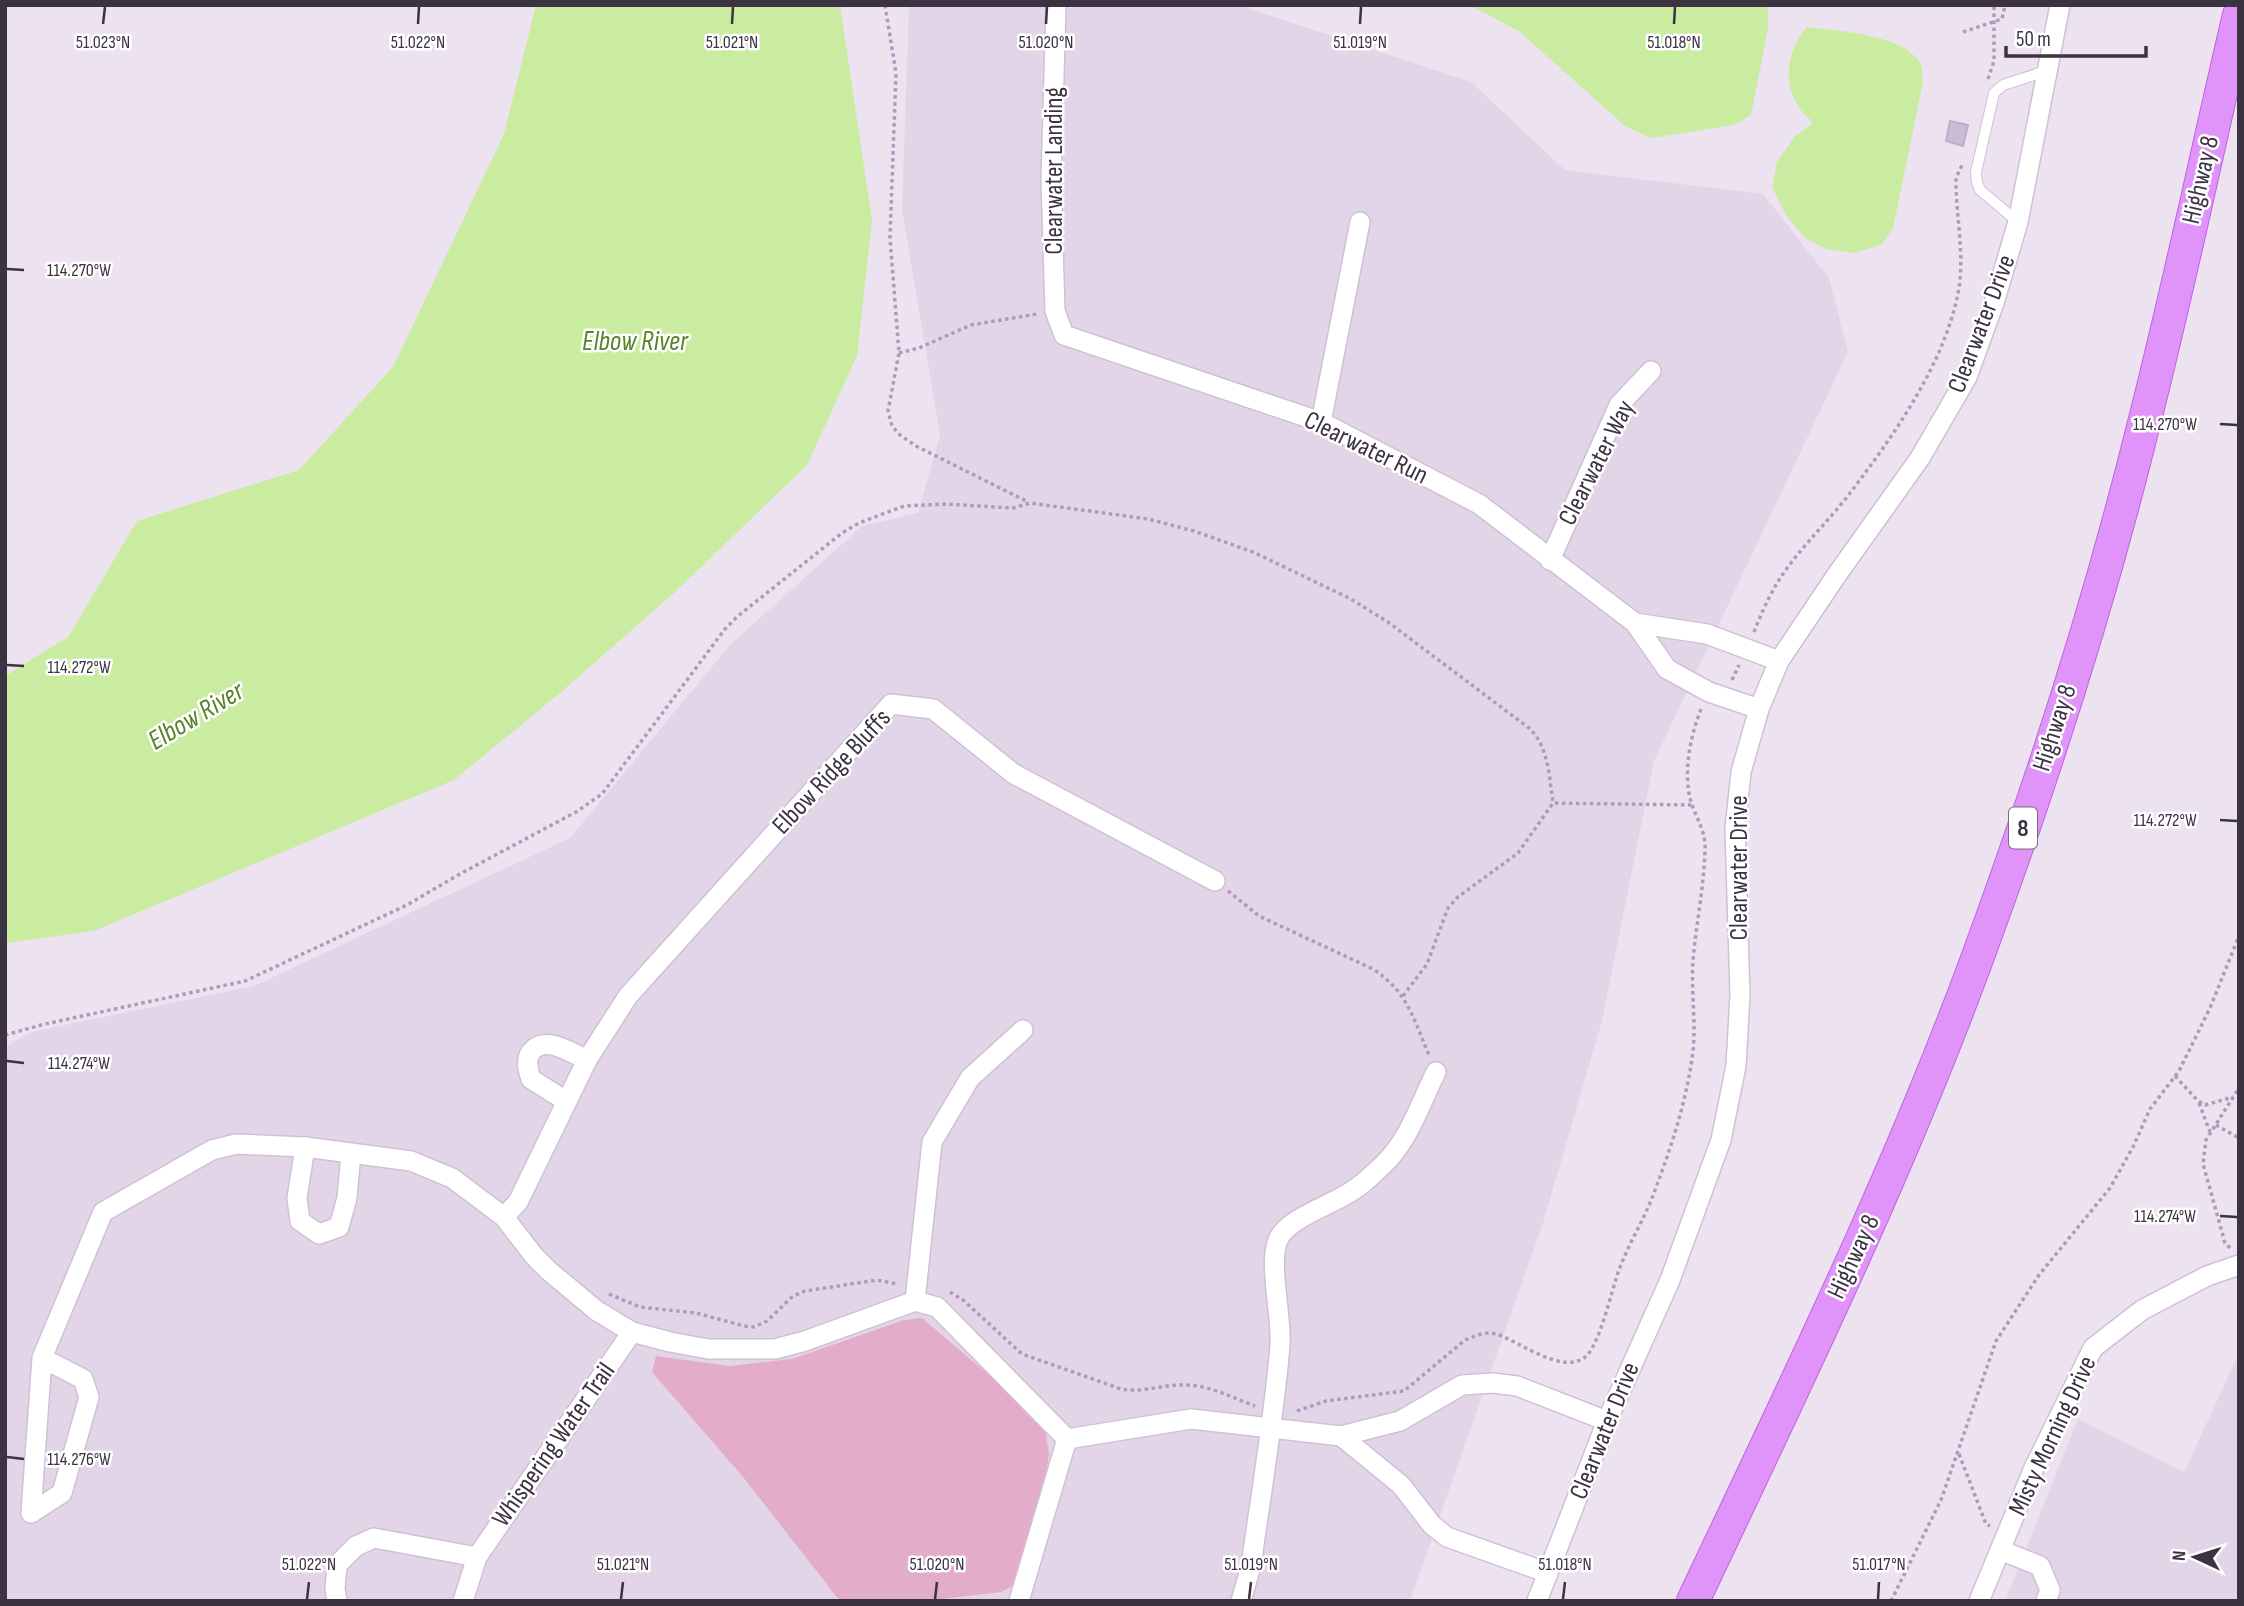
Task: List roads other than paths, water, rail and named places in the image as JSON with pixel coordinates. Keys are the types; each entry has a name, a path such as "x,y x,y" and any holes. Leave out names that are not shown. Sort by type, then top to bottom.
{"main road":[{"name":"Highway 8","path":"1693,1601 1860,1244 1913,1124 1977,960 2015,853 2085,635 2140,441 2175,300 2239,15"}],"street":[{"name":"Clearwater Landing","path":"1056,5 1051,179 1055,311 1064,335"},
{"name":"Clearwater Drive","path":"1537,1601 1607,1421 1670,1280 1721,1140 1736,1066 1740,995 1735,829 1741,772 1759,709 1779,661 1920,458 1967,377 1994,303 2018,222 2060,5"},
{"path":"1321,422 1360,222"},
{"name":"Clearwater Run","path":"1064,335 1321,422 1479,504 1636,623 1667,669 1709,692 1759,709"},
{"name":"Clearwater Way","path":"1549,559 1619,405 1651,371"},
{"name":"Clearwater Run","path":"1636,623 1707,634 1779,661"},
{"name":"Elbow Ridge Bluffs","path":"504,1216 518,1202 587,1060 628,996 891,704 933,709 1014,774 1215,881"},
{"path":"915,1301 932,1142 970,1078 1023,1030"},
{"path":"566,1101 531,1079 528,1059 532,1051 541,1044 548,1044 587,1060"},
{"path":"1241,1601 1251,1566 1281,1325 1274,1269 1278,1239 1291,1224 1354,1190 1387,1161 1400,1143 1436,1072"},
{"path":"42,1358 83,1379 89,1397 62,1493 32,1513 42,1358 103,1212 212,1150 236,1144 305,1147 411,1161 452,1178 504,1216 534,1256 556,1278 597,1311 632,1332 708,1349 775,1349 805,1341 915,1301 937,1307 1067,1440"},
{"path":"305,1147 298,1198 300,1221 319,1234 339,1227 347,1198 351,1153"},
{"name":"Misty Morning Drive","path":"1979,1601 2034,1468 2093,1348 2142,1310 2235,1258"},
{"name":"Whispering Water Trail","path":"463,1601 477,1558 632,1332"},
{"path":"1067,1440 1191,1419 1341,1436 1400,1421 1462,1385 1493,1383 1517,1386 1607,1421"},
{"path":"1341,1436 1401,1485 1432,1525 1447,1537 1548,1573"},
{"path":"1019,1601 1067,1440"},
{"path":"337,1601 337,1565 356,1546 374,1538 477,1558"},
{"path":"2003,1542 2040,1566 2050,1590 2046,1601"}],"lane":[{"path":"2018,222 1980,190 1976,172 1994,93 2003,85 2049,70"}],"water":[{"name":"Elbow River","path":"536,5 840,5 872,220 857,356 807,465 674,593 560,693 454,780 94,931 5,943 5,676 68,637 137,521 299,470 393,367 504,134"},
{"path":"1469,5 1766,5 1768,29 1751,115 1734,125 1651,138 1625,126 1519,31"},
{"path":"1807,27 1886,40 1913,55 1922,67 1923,82 1893,228 1882,244 1855,253 1826,249 1804,237 1786,215 1772,187 1777,162 1795,136 1813,123 1799,108 1793,96 1789,76 1795,45"}]}
